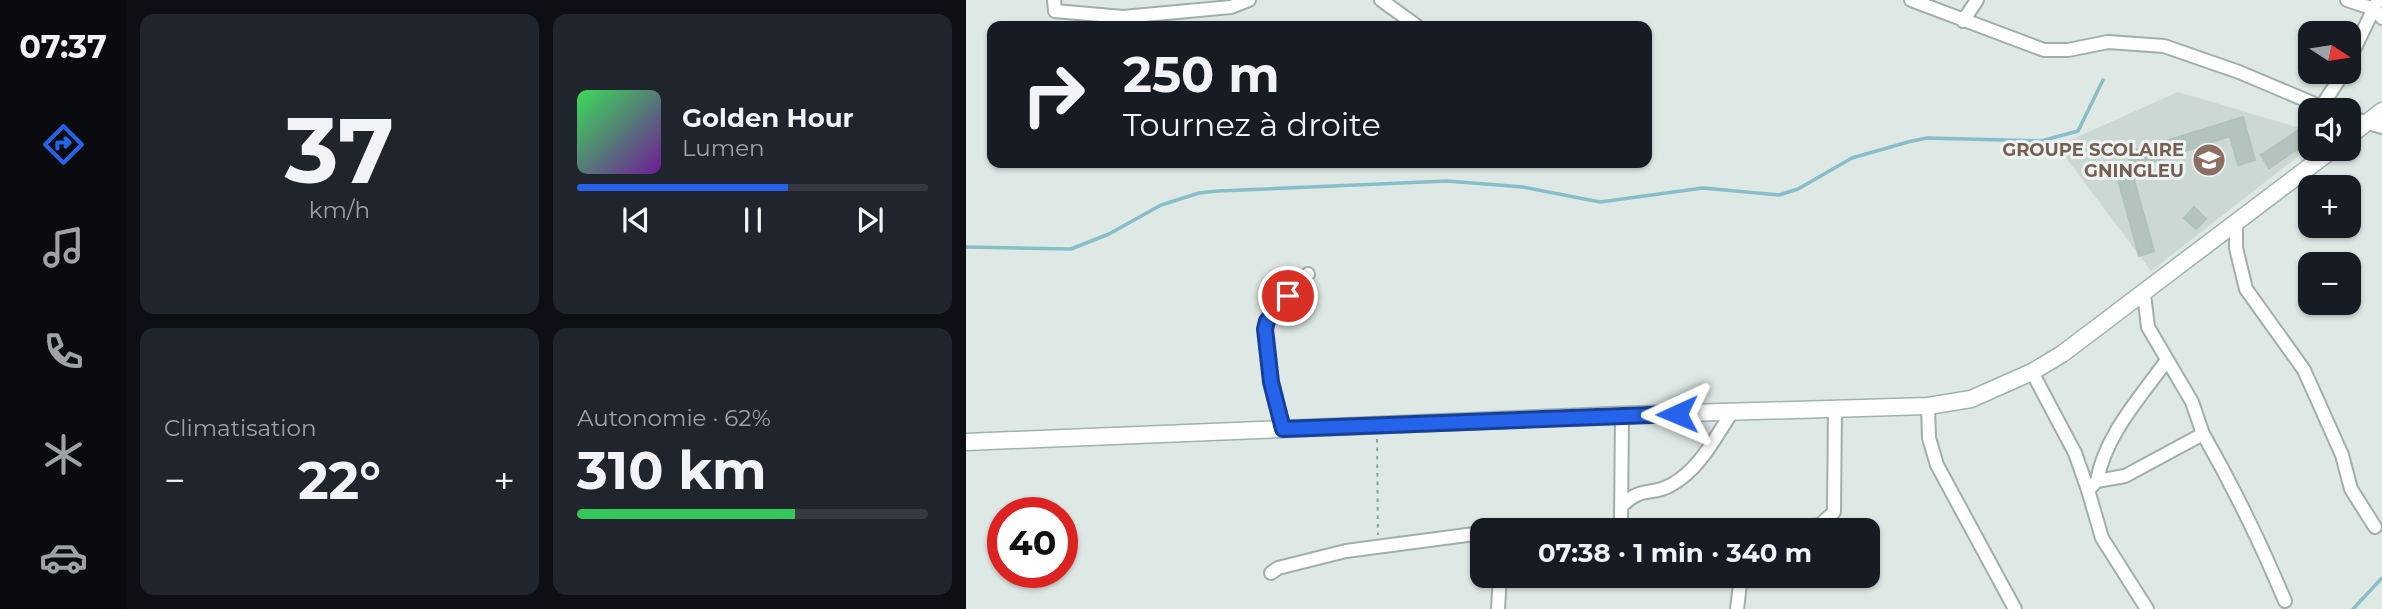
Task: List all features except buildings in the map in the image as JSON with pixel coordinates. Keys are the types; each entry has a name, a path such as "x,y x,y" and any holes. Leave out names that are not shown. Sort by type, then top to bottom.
{"street":[{"path":"1054,0 1055,11 1123,17 1231,7 1249,0"},
{"path":"1381,0 1410,21"},
{"path":"1911,0 1963,21 1997,30 2044,50 2068,50 2108,42 2164,47 2220,64 2299,98"},
{"path":"1963,21 1977,0"},
{"path":"2347,0 2378,9 2361,39"},
{"path":"2374,125 2382,111"},
{"path":"966,442 1377,424 1928,406 1972,399 2032,372 2144,294 2317,161"},
{"path":"2236,223 2239,269 2251,300 2304,370 2342,455 2351,489 2375,527"},
{"path":"1283,429 1271,382 1265,329 1267,321 1308,274"},
{"path":"2144,294 2148,327 2192,402 2203,434 2245,511 2252,533 2285,601"},
{"path":"2092,486 2117,430 2167,360"},
{"path":"2032,372 2092,486 2102,538 2147,609"},
{"path":"1928,406 1929,438 1937,466 2015,609"},
{"path":"1828,518 1834,512 1835,409"},
{"path":"1622,506 1635,493 1670,486 1686,474 1732,412"},
{"path":"1620,518 1622,415"},
{"path":"2092,486 2125,476 2203,434"},
{"path":"1271,573 1278,568 1378,546 1470,534"},
{"path":"1498,609 1499,588"},
{"path":"1737,609 1740,588"}],"path":[{"path":"1377,424 1378,546"}],"shaded area":[{"path":"2178,92 2298,127 2298,156 2151,271 2057,146"}],"waterway":[{"path":"966,247 1071,249 1109,234 1161,205 1199,193 1218,191 1447,181 1523,187 1600,202 1703,188 1779,195 1798,189 1852,158 1908,142 1927,138 2041,141 2078,131 2103,80"},
{"path":"2353,609 2382,578"}],"place":[{"name":"GROUPE SCOLAIRE GNINGLEU","path":"2209,160"}],"route":[{"path":"1288,296 1267,321 1265,329 1271,382 1283,429 1677,414"}]}
